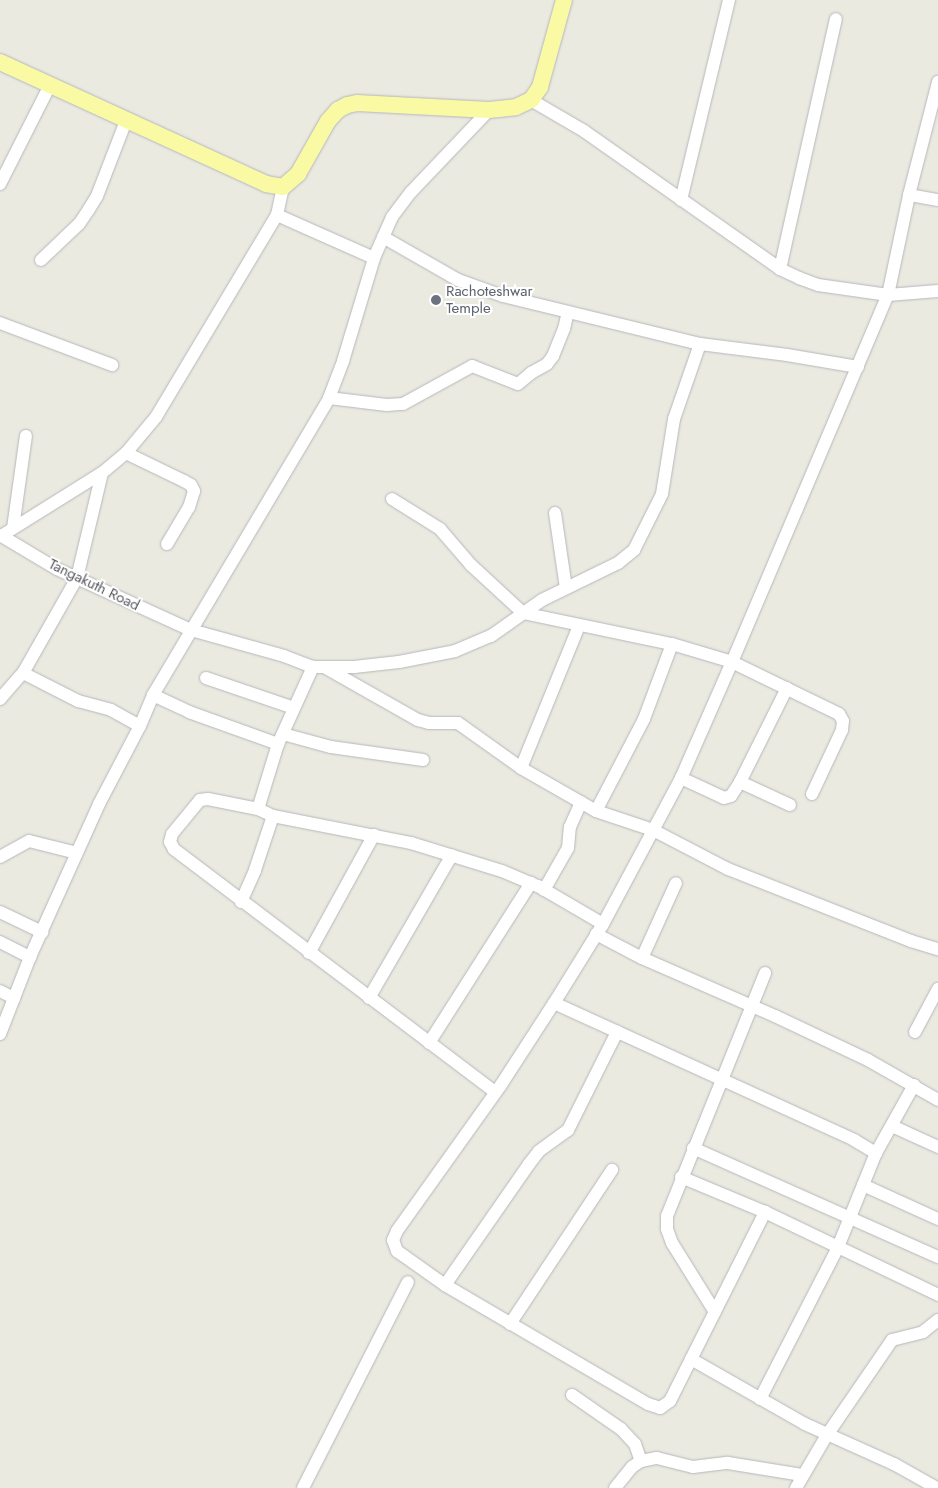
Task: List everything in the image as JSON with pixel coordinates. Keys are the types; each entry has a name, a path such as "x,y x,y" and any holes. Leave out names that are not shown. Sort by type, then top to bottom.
{"main road":[{"path":"0,62 266,184 283,187 291,183 298,174 328,121 338,110 347,105 357,103 489,110 516,107 531,100 542,79 564,0"}],"street":[{"path":"681,200 729,0"},
{"path":"780,268 836,19"},
{"path":"765,1212 670,1401 665,1406 654,1407 510,1324 445,1284 397,1251 393,1240 397,1231 495,1092 554,1004 600,929 680,778 732,662 888,295 909,195 934,116 938,82"},
{"path":"0,184 50,86"},
{"path":"531,100 584,131 780,268 818,285 888,295 938,291"},
{"path":"0,1034 30,956 99,804 140,726 153,695 329,398 343,361 374,258 392,217 411,192 489,110"},
{"path":"41,260 79,224 97,196 126,121"},
{"path":"0,536 102,473 126,453 156,417 277,215 283,187"},
{"path":"909,195 938,200"},
{"path":"277,215 374,258"},
{"path":"382,237 441,271 481,290 700,344 812,358 858,367"},
{"path":"329,398 387,405 403,404 472,366 518,384 534,370 547,364 553,356 562,336 568,312"},
{"path":"0,322 112,365"},
{"name":"Tangakuth Road","path":"0,536 77,578 191,630 284,656 313,667 354,667 399,662 455,651 491,636 542,600 618,563 634,550 654,515 662,494 674,419 700,344"},
{"path":"13,528 26,436"},
{"path":"126,453 191,485 193,497 167,544"},
{"path":"2,693 23,673 77,578 102,473"},
{"path":"392,499 440,529 471,565 522,613 672,644 732,662 829,707 839,714 843,721 842,730 812,794"},
{"path":"555,513 566,588"},
{"path":"521,768 580,626"},
{"path":"596,810 644,719 672,644"},
{"path":"258,809 281,739 313,667"},
{"path":"326,668 418,720 429,723 458,723 521,768 596,810 653,830 728,869 938,950"},
{"path":"23,673 78,702 111,710 140,726"},
{"path":"206,678 294,708"},
{"path":"680,778 724,798 731,796 740,782 787,688"},
{"path":"153,695 189,712 281,739 423,760"},
{"path":"740,782 790,805"},
{"path":"495,1092 174,850 170,842 172,834 200,800 208,799 258,809 273,816 374,835 452,855 502,871 544,890 642,958 775,1016 860,1056 938,1100"},
{"path":"544,890 568,848 570,827 581,802"},
{"path":"241,902 255,870 273,816"},
{"path":"309,953 374,835"},
{"path":"0,857 29,841 77,853"},
{"path":"369,998 452,855"},
{"path":"429,1043 531,883"},
{"path":"642,958 676,883"},
{"path":"0,912 42,932"},
{"path":"0,942 30,956"},
{"path":"715,1312 672,1242 667,1229 667,1216 681,1177 765,973"},
{"path":"915,1032 938,989"},
{"path":"0,991 14,998"},
{"path":"554,1004 722,1080 876,1153"},
{"path":"445,1284 539,1151 560,1138 568,1130 617,1032"},
{"path":"760,1399 838,1247 876,1153 914,1085"},
{"path":"892,1126 938,1147"},
{"path":"693,1148 938,1257"},
{"path":"510,1324 612,1170"},
{"path":"681,1177 765,1212 938,1295"},
{"path":"863,1185 938,1219"},
{"path":"303,1488 408,1282"},
{"path":"796,1488 827,1435 892,1340 923,1332 938,1320"},
{"path":"691,1359 827,1435 894,1464 937,1488"},
{"path":"572,1395 621,1429 635,1444 641,1460"},
{"path":"615,1488 641,1460 657,1458 693,1467 728,1463 802,1475"}],"place":[{"name":"Rachoteshwar Temple","path":"436,300"}]}
